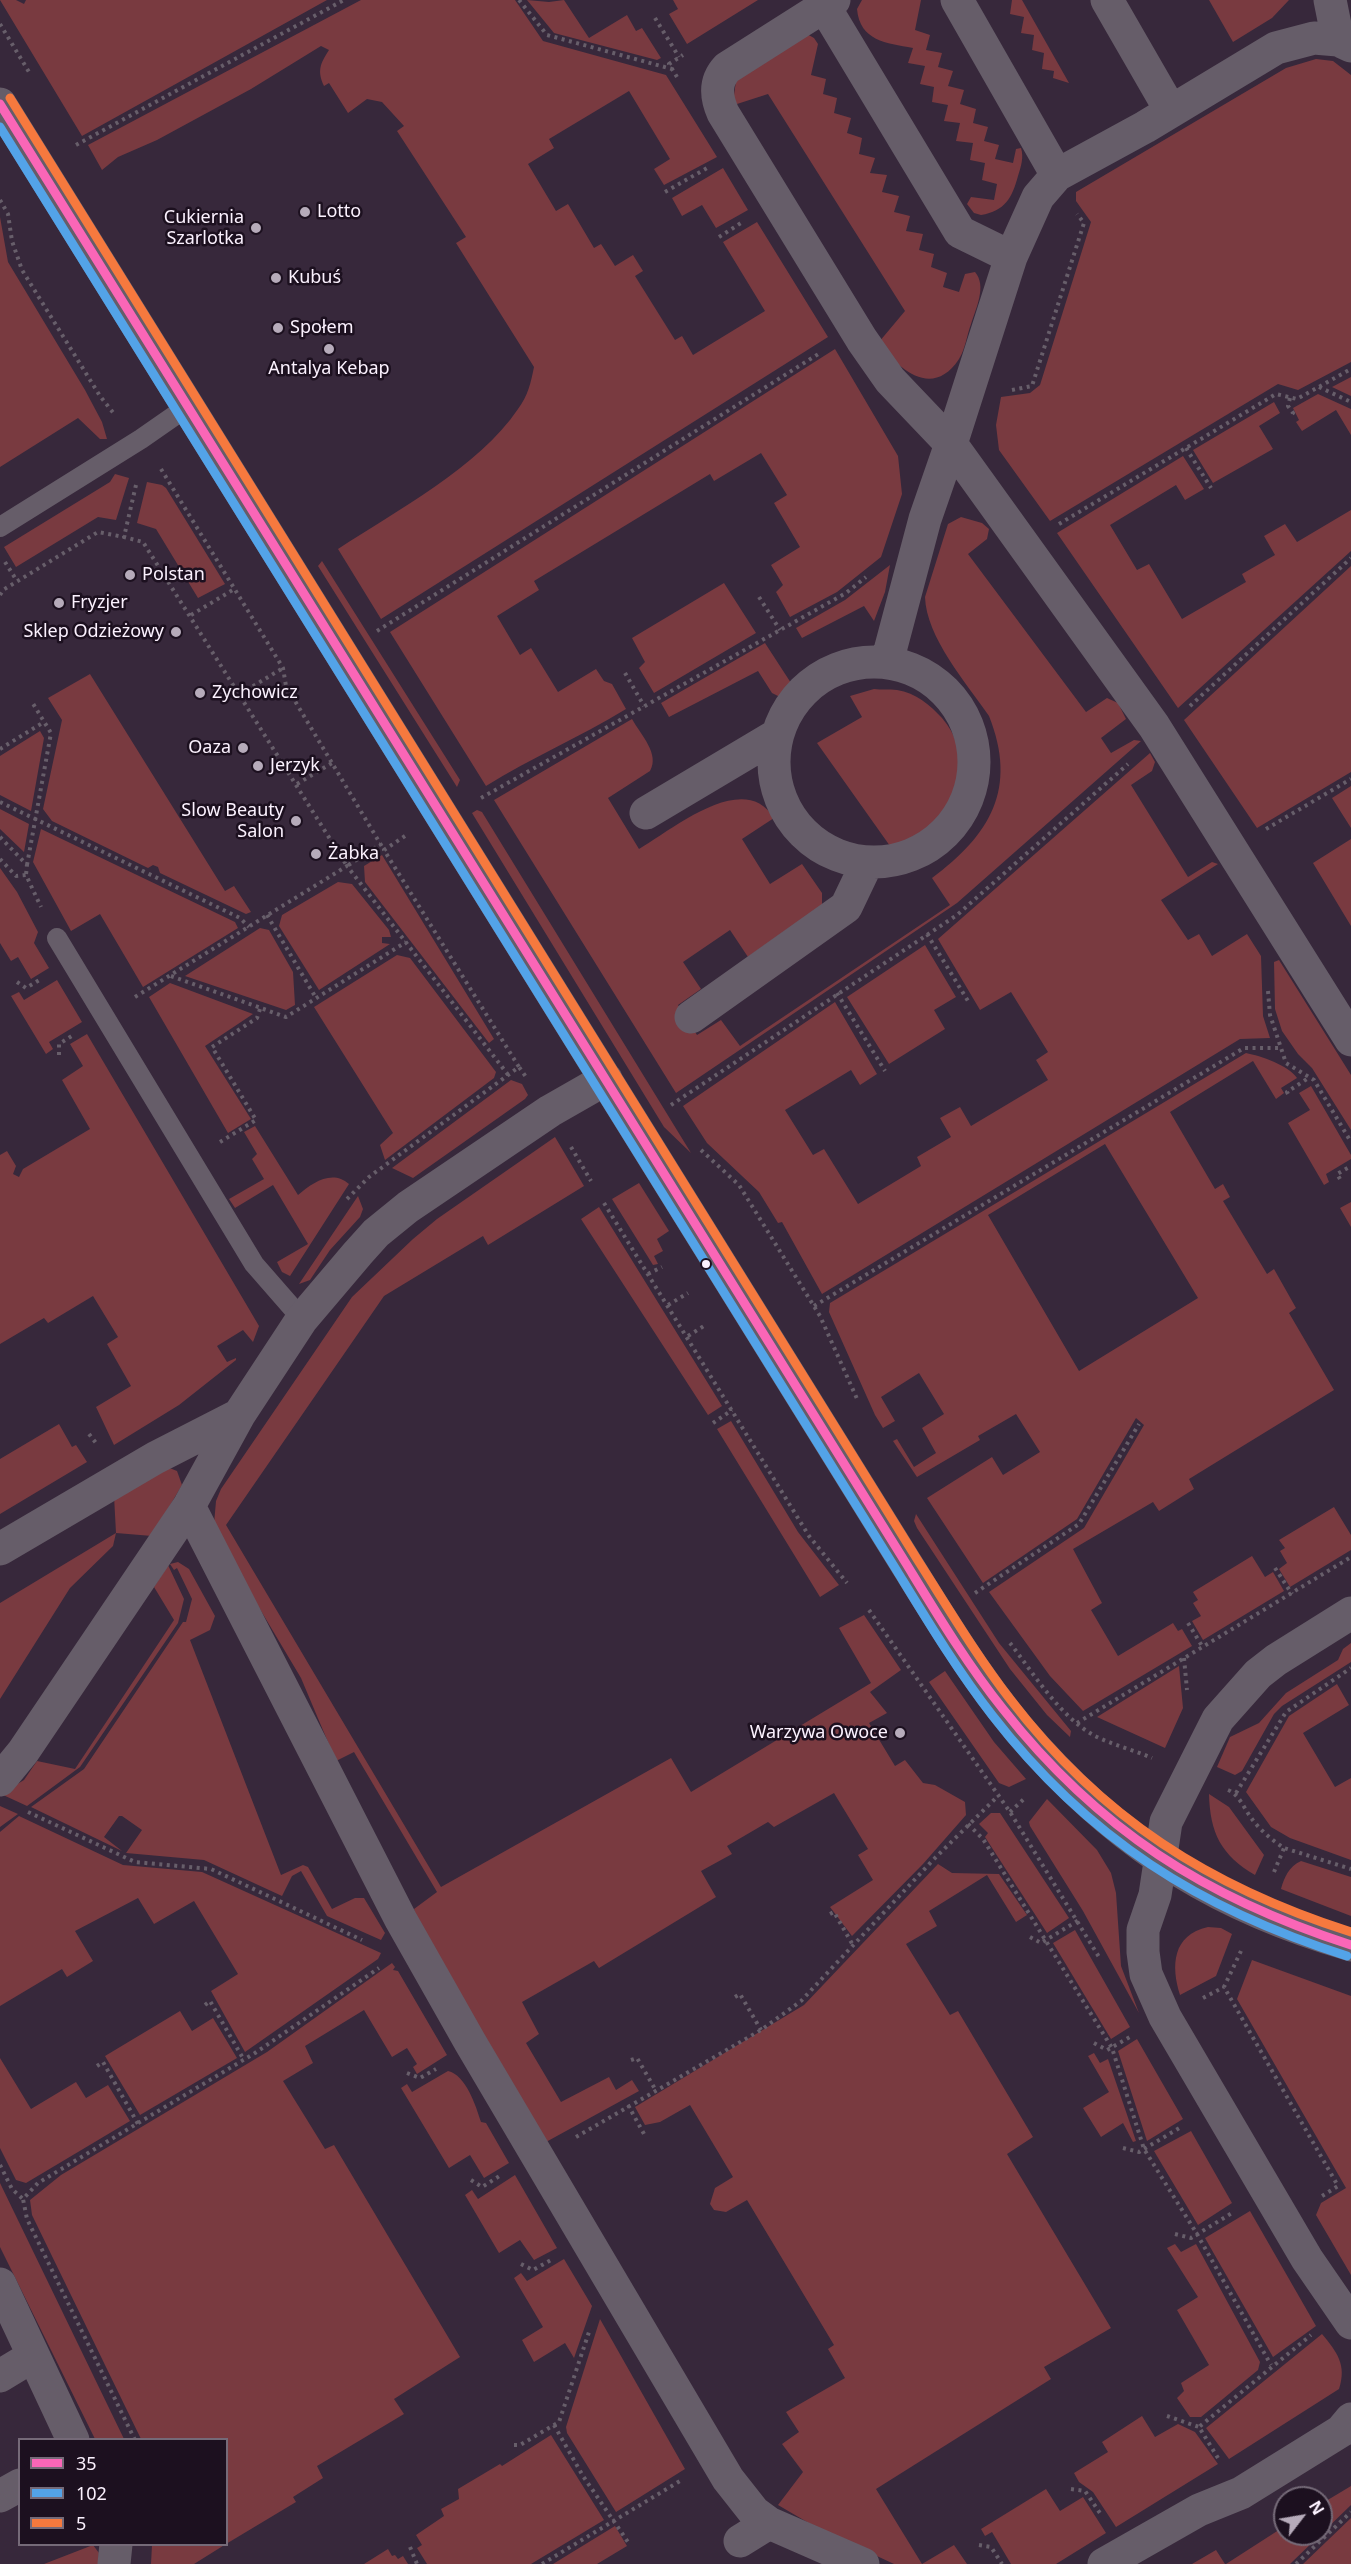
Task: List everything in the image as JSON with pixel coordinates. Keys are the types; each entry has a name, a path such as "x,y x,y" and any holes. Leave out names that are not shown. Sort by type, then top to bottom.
{"street":[{"path":"957,0 1057,175"},
{"path":"1107,0 1171,111"},
{"path":"1011,257 960,232 829,3 727,68 720,75 719,103 862,339 890,380 951,444 1159,734 1351,1040"},
{"path":"887,662 925,519 1011,257 1038,197 1057,175 1171,111 1276,48 1300,40 1340,19"},
{"path":"0,104 913,1575 982,1679 1037,1750 1056,1770 1100,1812 1159,1859 1234,1902 1351,1945"},
{"path":"858,662 887,662 920,672 948,692 967,721 975,755 972,789 957,820 932,845 901,860 867,863 838,857 812,842 792,820 778,793 773,765 777,735 789,708 807,686 830,670 858,662"},
{"path":"646,813 777,735"},
{"path":"691,1017 846,907 867,863"},
{"path":"0,1780 23,1752 189,1506 239,1414 302,1319 358,1253 393,1218 550,1111 606,1079"},
{"path":"0,1549 155,1458 239,1414"},
{"path":"189,1506 356,1836 405,1949 716,2460 742,2499 769,2523 863,2564"},
{"path":"1347,2317 1294,2238 1154,1994 1143,1952 1143,1930 1155,1895 1166,1822 1218,1719 1258,1674 1276,1660 1351,1613"},
{"path":"0,2284 73,2438"},
{"path":"0,2376 33,2356"},
{"path":"1104,2564 1199,2510 1241,2493 1341,2431 1351,2419"},
{"path":"0,2496 18,2486"},
{"path":"740,2541 769,2523"},
{"path":"114,2564 116,2546"}],"lane":[{"path":"0,527 141,439 187,406"},
{"path":"57,938 254,1263 302,1319"}],"path":[{"path":"66,150 344,0"},
{"path":"519,0 547,35 672,69"},
{"path":"656,18 680,57"},
{"path":"665,192 716,163"},
{"path":"0,200 8,214 12,241 22,270 100,396 116,417"},
{"path":"1005,391 1032,386 1084,223 1071,206"},
{"path":"376,632 828,348"},
{"path":"1056,526 1276,394 1297,399 1351,369"},
{"path":"1319,387 1351,402"},
{"path":"1290,398 1288,406 1293,414 1291,415"},
{"path":"1186,448 1211,488"},
{"path":"157,462 283,668 286,686 384,850 529,1082"},
{"path":"124,537 134,493"},
{"path":"0,595 17,580 98,532 143,542 347,866 509,1076"},
{"path":"1196,701 1351,558"},
{"path":"10,569 17,580"},
{"path":"481,798 846,594 871,573"},
{"path":"191,615 236,588"},
{"path":"759,597 780,630"},
{"path":"240,694 283,668"},
{"path":"625,673 644,706"},
{"path":"32,702 51,734 26,875 45,913"},
{"path":"0,749 44,722"},
{"path":"671,1105 957,915 1159,734"},
{"path":"297,784 332,763"},
{"path":"1257,835 1351,779"},
{"path":"0,802 240,918 249,927"},
{"path":"384,850 412,831"},
{"path":"0,837 27,865"},
{"path":"145,991 381,844"},
{"path":"0,859 16,876 26,875"},
{"path":"267,915 316,998"},
{"path":"927,933 968,1001 965,1003"},
{"path":"171,976 286,1017 406,942"},
{"path":"17,982 26,988"},
{"path":"837,993 885,1071"},
{"path":"191,1160 256,1120 212,1047 259,1020 260,1009"},
{"path":"59,1044 59,1055"},
{"path":"814,1306 1244,1048 1281,1048"},
{"path":"359,1186 519,1067"},
{"path":"1288,1094 1287,1092 1310,1077"},
{"path":"567,1141 591,1181"},
{"path":"1341,1179 1337,1174 1351,1166"},
{"path":"604,1203 814,1542 847,1583"},
{"path":"648,1274 662,1267"},
{"path":"713,1423 732,1410"},
{"path":"975,1593 1079,1524 1139,1424"},
{"path":"1077,1723 1351,1557"},
{"path":"1275,1568 1292,1594"},
{"path":"969,1584 982,1603"},
{"path":"869,1610 1010,1812"},
{"path":"1188,1623 1202,1646"},
{"path":"1005,1636 1062,1709 1077,1723 1094,1736 1156,1760"},
{"path":"1236,1793 1286,1712 1351,1668"},
{"path":"1219,1787 1236,1793 1253,1821 1274,1842 1284,1848 1351,1869"},
{"path":"582,2134 655,2089 761,2030 801,2001 968,1824 998,1796"},
{"path":"25,1811 135,1862 211,1869 405,1949"},
{"path":"968,1824 983,1839 1112,2048 1144,2149 1197,2234 1271,2365"},
{"path":"1270,1881 1284,1848"},
{"path":"831,1914 834,1912 854,1947"},
{"path":"1030,1938 1041,1943 1078,1920"},
{"path":"23,2199 38,2183 244,2060 405,1949"},
{"path":"1238,1958 1224,1987 1338,2187 1316,2200"},
{"path":"735,1996 740,1994 761,2030"},
{"path":"205,2005 210,2001 244,2060"},
{"path":"1094,2043 1107,2050 1119,2043"},
{"path":"631,2060 637,2058 655,2089"},
{"path":"97,2066 103,2062 138,2124"},
{"path":"408,2073 420,2078 438,2068"},
{"path":"628,2105 644,2134"},
{"path":"1123,2148 1139,2152 1187,2124"},
{"path":"0,2165 12,2189 23,2199 27,2219 135,2438"},
{"path":"471,2180 482,2187 508,2171"},
{"path":"1175,2234 1191,2238 1234,2212"},
{"path":"521,2264 533,2270 558,2255"},
{"path":"1199,2427 1271,2365 1347,2317"},
{"path":"514,2445 520,2445 559,2422 594,2318"},
{"path":"1167,2416 1199,2427 1241,2493"},
{"path":"554,2426 630,2545"},
{"path":"542,2564 716,2460"},
{"path":"1071,2489 1086,2491 1092,2501"},
{"path":"1296,2564 1351,2512"},
{"path":"979,2545 991,2547 1002,2564"},
{"path":"410,2547 417,2564"}],"shaded area":[{"path":"0,0 16,0 24,4 26,0 327,0 82,136"},
{"path":"361,0 515,0 543,41 666,75 717,157 664,185 654,169 670,159 629,91 549,139 554,148 528,164 556,211 568,204 594,248 601,244 615,266 633,255 643,271 635,276 675,340 682,336 693,355 765,311 723,242 757,222 828,337 381,619 338,549 435,486 482,450 521,404 529,389 534,367 456,243 466,237 397,131 404,126 382,102 367,99 348,113 329,83 324,86 320,68 329,50 321,46 251,89 157,140 118,157 102,170 88,145"},
{"path":"527,0 549,2 564,0 589,38 627,15 636,31 642,28 661,58 657,60 554,33"},
{"path":"673,0 758,0 687,44 669,14 678,9"},
{"path":"862,0 921,0 915,30 930,35 926,50 942,53 938,67 953,71 948,86 964,90 960,104 976,109 973,123 988,127 984,141 999,145 995,159 1013,163 1016,149 1021,148 1022,162 1016,184 1002,207 981,215 974,213 967,204 971,197 994,200 997,184 982,180 985,163 970,160 973,143 956,141 960,123 944,121 948,105 932,102 934,87 920,84 925,66 908,63 913,48 876,39 863,28 857,9"},
{"path":"1012,0 1022,0 1069,83 1053,78 1054,71 1042,69 1044,53 1032,50 1034,35 1021,33 1024,17 1010,14"},
{"path":"1209,0 1289,0 1272,18 1233,42"},
{"path":"805,33 814,38 818,44 811,75 826,79 823,94 837,98 834,113 851,118 847,133 862,138 859,154 875,158 870,173 887,175 882,192 899,196 894,212 910,216 906,231 923,234 919,250 934,254 931,267 947,273 943,287 959,292 965,274 975,272 978,278 979,297 963,351 949,371 938,377 927,379 916,376 896,362 879,342 905,311 768,94 737,104 733,102 736,81"},
{"path":"1316,59 1333,61 1351,75 1351,362 1298,390 1278,384 1050,521 999,450 996,425 1001,397 1030,393 1040,385 1091,222 1076,201 1076,192 1286,68"},
{"path":"723,168 748,210 716,228 702,205 682,216 672,198"},
{"path":"0,217 8,262 85,390 102,422 107,439 100,439 78,418 0,467"},
{"path":"835,349 898,456 902,494 881,557 837,592 790,617 776,592 783,585 771,565 800,547 774,503 787,495 761,453 714,481 710,474 534,581 539,590 497,616 520,655 531,648 558,692 596,669 604,681 612,684 626,709 486,786 390,632"},
{"path":"1351,377 1351,396 1332,387"},
{"path":"1318,394 1351,409 1351,435 1336,410 1302,431 1296,422 1299,420 1293,408"},
{"path":"1274,402 1280,413 1259,426 1273,449 1213,483 1193,450"},
{"path":"1183,456 1204,489 1185,500 1176,485 1110,525 1137,570 1149,564 1182,619 1246,582 1242,574 1275,555 1264,536 1285,524 1297,542 1351,510 1351,551 1178,708 1057,533"},
{"path":"115,474 129,478 116,520 98,517 16,567 4,547 110,482"},
{"path":"147,482 166,488 225,584 198,598 156,529 137,523"},
{"path":"961,517 982,523 989,529 987,539 968,554 1086,712 1107,698 1118,703 1126,719 1101,738 1111,753 1134,740 1141,741 957,903 676,1093 494,800 632,719 651,751 652,765 650,771 608,798 639,849 689,817 708,808 727,801 745,799 761,804 774,818 742,839 770,884 802,864 822,893 822,905 748,957 730,930 683,962 701,989 678,1005 697,1035 721,1020 740,1046 950,905 932,878 969,845 983,827 993,808 999,788 1000,766 997,742 989,716 940,644 932,628 925,597 948,524"},
{"path":"322,561 460,780 457,787 318,566"},
{"path":"890,565 885,592 874,621 864,606 802,638 796,628 845,600"},
{"path":"1351,566 1351,772 1257,828 1184,720"},
{"path":"724,583 756,633 654,693 639,668 645,662 632,638"},
{"path":"765,643 791,683 789,691 780,697 772,693 758,671 669,717 661,703"},
{"path":"90,674 225,891 234,886 251,912 246,914 160,873 158,867 153,865 148,868 52,821 43,809 62,720 48,698"},
{"path":"874,689 904,692 927,704 942,718 951,731 960,760 961,775 958,790 944,817 922,834 890,846 817,743 862,717 850,696"},
{"path":"40,731 44,738 31,811 0,795 0,756"},
{"path":"1150,753 1155,762 1152,771 1131,785 1188,877 1212,862 1218,864 1161,900 1188,940 1199,934 1212,956 1247,934 1261,956 1263,1016 1270,1038 1240,1039 822,1294 782,1222 778,1223 759,1192 707,1143 683,1106 835,1002 877,1074 860,1085 851,1070 785,1110 813,1155 824,1149 858,1204 921,1166 917,1157 951,1137 940,1118 960,1107 971,1126 1048,1080 1036,1060 1048,1052 1011,992 980,1010 938,939"},
{"path":"1351,786 1351,828 1332,798"},
{"path":"0,809 29,824 24,852 0,829"},
{"path":"477,810 482,812 691,1153 664,1127 472,813"},
{"path":"41,829 235,922 238,928 143,987 100,914 71,931 33,862"},
{"path":"1351,839 1351,926 1313,863"},
{"path":"382,855 494,1039 489,1043 365,882 364,866"},
{"path":"0,868 17,892 38,932 34,943 49,968 31,979 18,957 11,961 0,943"},
{"path":"338,882 352,884 389,930 391,937 382,937 382,943 390,944 319,990 279,926 282,915"},
{"path":"260,928 269,930 293,972 295,1005 286,1010 185,976"},
{"path":"925,945 956,997 934,1010 945,1029 889,1064 847,997"},
{"path":"397,955 410,958 496,1072 494,1078 385,1160 380,1145 393,1133 314,1007"},
{"path":"1279,960 1351,1075 1351,1130 1312,1068 1298,1054 1282,1031 1275,1009 1274,962"},
{"path":"57,980 82,1022 49,1042 53,1049 46,1054 11,996 19,992 24,1000"},
{"path":"170,983 253,1014 205,1046 251,1119 228,1133 149,997"},
{"path":"87,1034 259,1326 253,1342 243,1330 217,1346 227,1362 236,1358 236,1360 179,1405 114,1445 96,1407 131,1386 107,1344 118,1337 93,1296 48,1323 44,1318 0,1344 0,1155 7,1151 16,1166 13,1174 19,1177 23,1169 90,1129 62,1080 83,1066 70,1044"},
{"path":"1246,1053 1281,1065 1297,1078 1281,1088 1284,1093 1276,1099 1253,1061 1170,1112 1215,1189 1223,1184 1230,1197 1223,1201 1267,1274 1274,1269 1296,1308 1289,1313 1334,1390 1189,1479 1194,1489 1159,1511 1153,1502 1073,1549 1102,1603 1091,1610 1118,1656 1173,1623 1178,1631 1182,1629 1192,1646 1083,1711 1050,1676 989,1592 1084,1528 1144,1425 1136,1418 1077,1519 983,1583 927,1498 992,1457 1003,1475 1040,1452 1016,1414 978,1436 980,1440 917,1477 893,1441 897,1439 914,1467 936,1453 922,1428 944,1414 919,1373 881,1397 895,1421 883,1428 829,1312 830,1303","holes":["1105,1144 1198,1298 1079,1371 988,1215"]},
{"path":"511,1080 522,1084 528,1095 525,1099 413,1178 392,1168"},
{"path":"1311,1086 1351,1155 1351,1159 1326,1174 1329,1182 1324,1185 1288,1123 1310,1110 1299,1093"},
{"path":"255,1126 298,1195 322,1179 336,1178 349,1184 290,1276 282,1272 277,1262 308,1244 273,1185 235,1208 229,1199 264,1179 252,1159 257,1154 244,1132"},
{"path":"555,1137 584,1186 488,1245 483,1236 384,1296 226,1525 441,1887 671,1758 691,1792 871,1683 839,1628 864,1615 901,1670 870,1692 887,1713 869,1723 895,1766 905,1760 923,1783 935,1785 965,1802 966,1815 923,1864 852,1936 830,1907 873,1880 858,1855 868,1849 834,1793 774,1827 768,1822 727,1846 732,1854 701,1871 716,1897 599,1968 594,1961 522,2002 539,2034 526,2043 561,2102 609,2077 616,2090 632,2080 639,2091 546,2142 416,1918 414,1909 437,1892 354,1752 336,1761 301,1678 245,1584 214,1524 216,1501 221,1489 352,1297 437,1219"},
{"path":"639,1183 669,1231 657,1239 663,1251 654,1256 658,1264 653,1265 612,1199"},
{"path":"358,1196 363,1209 360,1217 330,1250 310,1280 299,1284"},
{"path":"1351,1202 1351,1227 1340,1208"},
{"path":"599,1207 722,1406 708,1415 581,1219"},
{"path":"731,1421 798,1532 839,1585 820,1597 717,1429"},
{"path":"59,1424 72,1447 76,1445 87,1462 0,1514 0,1459"},
{"path":"167,1467 177,1471 182,1485 152,1536 116,1533 114,1496"},
{"path":"1334,1507 1351,1535 1351,1550 1290,1587 1279,1569 1287,1563 1280,1551 1285,1548 1279,1540"},
{"path":"916,1514 999,1643 1071,1731 1070,1737 1047,1715 1010,1669 917,1528 914,1521"},
{"path":"116,1533 113,1546 70,1588 0,1699 0,1603"},
{"path":"1252,1556 1265,1577 1273,1572 1284,1591 1203,1640 1192,1621 1201,1616 1193,1603 1198,1600 1193,1592"},
{"path":"178,1562 189,1569 215,1616 210,1630 190,1640 281,1875 303,1865 308,1867 332,1909 355,1898 364,1898 385,1933 381,1940 327,1916 301,1871 292,1876 282,1896 204,1860 126,1853 142,1830 122,1816 119,1816 104,1837 122,1851 31,1807 84,1769 183,1622 186,1622 192,1599 177,1568 174,1570 170,1564"},
{"path":"168,1565 184,1599 178,1623 80,1767 27,1806 1,1794 24,1780 37,1761 75,1769 174,1620 154,1587"},
{"path":"1351,1643 1351,1662 1282,1706 1274,1714 1242,1771 1235,1775 1217,1767 1230,1737 1259,1723 1286,1693 1338,1660 1343,1649"},
{"path":"1179,1666 1183,1708 1165,1748 1097,1717"},
{"path":"945,1671 994,1742 1026,1779 1009,1787 999,1783 929,1682"},
{"path":"1337,1684 1349,1705 1303,1733 1335,1787 1351,1778 1351,1860 1290,1838 1271,1827 1246,1792 1289,1716"},
{"path":"1209,1794 1229,1807 1264,1855 1255,1875 1234,1859 1220,1842 1212,1820"},
{"path":"1047,1799 1097,1850 1111,1873 1116,1893 1121,1966 1139,2013 1083,1911 1030,1826 1029,1822"},
{"path":"0,1806 18,1814 0,1827"},
{"path":"991,1813 1000,1813 1069,1918 1047,1933 985,1837 988,1833 979,1824"},
{"path":"19,1816 123,1865 202,1872 381,1953 378,1959 245,2052 211,1991 238,1974 194,1901 154,1924 138,1898 75,1931 93,1961 67,1977 62,1969 0,2006 0,1832"},
{"path":"1301,1861 1351,1877 1351,1916 1281,1889 1290,1869"},
{"path":"938,1864 952,1873 999,1874 1027,1915 1016,1922 987,1875 929,1911 937,1926 906,1944 950,2015 958,2011 1033,2137 1007,2154 1111,2328 1044,2367 1051,2379 876,2489 922,2564 894,2564 819,2529 778,2505 803,2472 782,2444 799,2432 786,2412 845,2378 828,2349 834,2345 747,2200 726,2212 714,2210 710,2204 715,2188 733,2177 690,2105 660,2122 645,2125 635,2107 804,2005"},
{"path":"1208,1927 1221,1928 1232,1934 1216,1976 1180,1995 1175,1963 1177,1953 1187,1937"},
{"path":"1075,1930 1130,2027 1111,2039 1053,1943"},
{"path":"1252,1960 1351,1996 1351,2275 1316,2215 1321,2203 1346,2188 1237,1999"},
{"path":"392,1963 395,1967 393,1970 398,1971 447,2055 417,2074 413,2067 417,2064 407,2048 392,2057 364,2010 305,2046 313,2063 283,2081 325,2149 334,2145 460,2357 394,2399 404,2414 317,2466 323,2478 293,2497 296,2502 228,2543 228,2438 141,2438 32,2215 30,2200 61,2175 267,2052"},
{"path":"180,2011 192,2031 213,2018 237,2058 140,2115 105,2056"},
{"path":"1137,2039 1183,2119 1147,2141 1118,2051"},
{"path":"1094,2053 1100,2063 1108,2059 1136,2141 1133,2142 1123,2123 1101,2137 1083,2108 1109,2092 1088,2056"},
{"path":"0,2058 31,2109 76,2082 86,2098 108,2085 130,2121 26,2183 16,2180 0,2148"},
{"path":"448,2071 460,2078 465,2085 481,2122 486,2123 509,2163 484,2178 470,2155 449,2168 401,2088 407,2084 412,2092"},
{"path":"1191,2131 1232,2203 1198,2225 1154,2151"},
{"path":"515,2175 557,2248 534,2260 520,2240 499,2253 465,2195 472,2190 478,2199"},
{"path":"0,2183 124,2438 95,2438 0,2247"},
{"path":"1250,2211 1316,2326 1273,2357 1205,2238"},
{"path":"1175,2244 1181,2252 1196,2244 1260,2362 1258,2370 1201,2417 1190,2417 1177,2398 1184,2391 1181,2383 1209,2365 1177,2310 1198,2297 1167,2248"},
{"path":"564,2259 592,2306 574,2358 565,2343 534,2362 522,2340 543,2327 514,2278 521,2273 527,2281"},
{"path":"600,2319 685,2469 616,2512 567,2433 566,2427"},
{"path":"1322,2334 1339,2359 1342,2373 1339,2389 1229,2459 1206,2428"},
{"path":"1142,2416 1155,2437 1178,2424 1195,2432 1218,2464 1116,2527 1093,2492 1079,2482 1074,2473 1108,2452 1102,2442"},
{"path":"551,2435 604,2520 531,2564 427,2564 417,2548 422,2545 416,2535 444,2516 441,2509 459,2499 458,2489 500,2464 502,2466"},
{"path":"1351,2486 1351,2505 1333,2522 1333,2497"},
{"path":"1046,2489 1060,2511 1083,2497 1106,2533 1056,2564 1011,2564 992,2532 985,2536 981,2529"},
{"path":"1351,2518 1351,2564 1303,2564 1322,2546 1333,2546 1333,2535"},
{"path":"615,2526 627,2546 597,2564 553,2564"},
{"path":"1273,2534 1273,2546 1309,2546 1290,2564 1226,2564"},
{"path":"954,2545 967,2564 922,2564"},
{"path":"90,2546 94,2546 99,2553 98,2564 44,2564"},
{"path":"152,2546 223,2546 194,2564 151,2564"},
{"path":"388,2549 392,2556 395,2555 398,2559 403,2556 408,2564 364,2564"},
{"path":"1216,2550 1225,2564 1192,2564"}],"transit line":[{"name":"5","path":"10,98 917,1559 997,1682 1045,1741 1082,1779 1121,1813 1162,1843 1205,1870 1251,1893 1351,1932"},
{"name":"35","path":"0,104 930,1602 990,1692 1039,1752 1077,1790 1158,1855 1202,1882 1249,1905 1351,1945"},
{"name":"102","path":"0,127 954,1663 979,1698 1029,1759 1067,1798 1108,1833 1150,1864 1195,1892 1243,1916 1347,1956"}],"place":[{"name":"Lotto","path":"305,212"},
{"name":"Cukiernia Szarlotka","path":"256,228"},
{"name":"Kubuś","path":"276,278"},
{"name":"Społem","path":"278,328"},
{"name":"Antalya Kebap","path":"329,349"},
{"name":"Polstan","path":"130,575"},
{"name":"Fryzjer","path":"59,603"},
{"name":"Sklep Odzieżowy","path":"176,632"},
{"name":"Zychowicz","path":"200,693"},
{"name":"Oaza","path":"243,748"},
{"name":"Jerzyk","path":"258,766"},
{"name":"Slow Beauty Salon","path":"296,821"},
{"name":"Żabka","path":"316,854"},
{"name":"Warzywa Owoce","path":"900,1733"}]}
